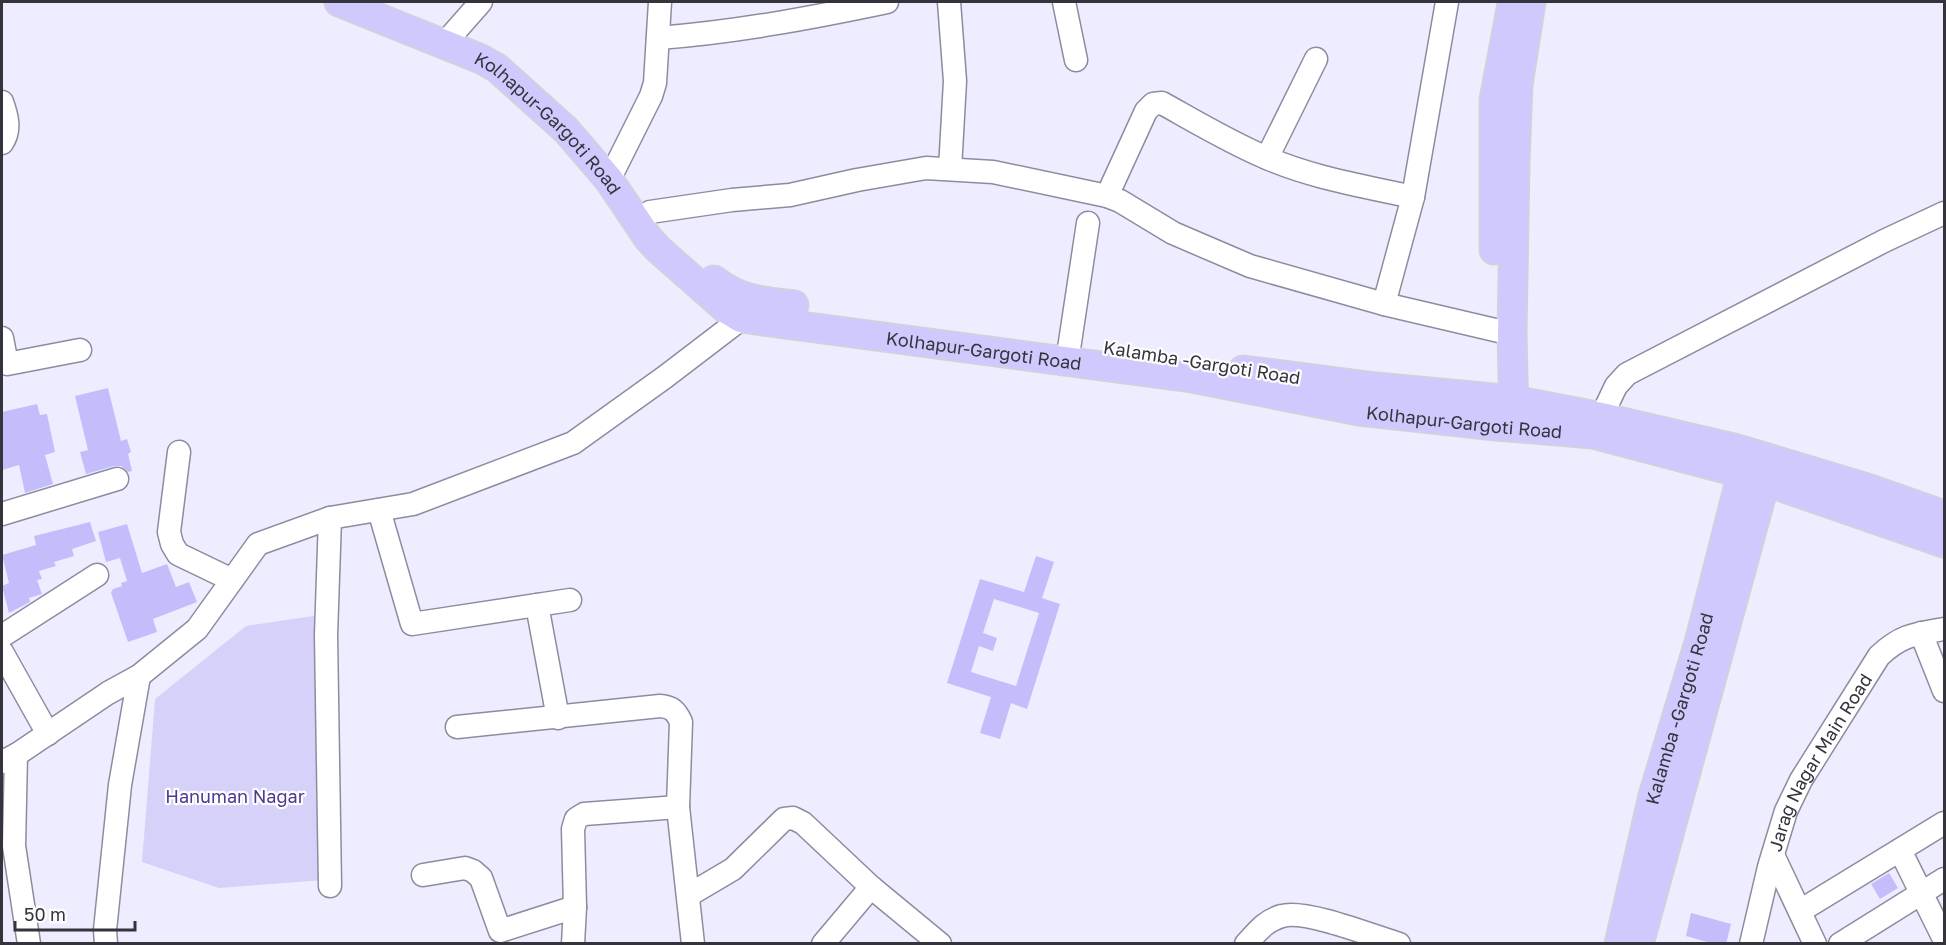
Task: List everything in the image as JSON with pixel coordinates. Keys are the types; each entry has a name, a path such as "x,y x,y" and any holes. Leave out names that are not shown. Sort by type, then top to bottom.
{"main road":[{"name":"Kolhapur-Gargoti Road","path":"339,2 449,38 497,68 613,174 648,238 658,249 726,309 741,318 1068,352 1359,411 1505,413"},
{"path":"370,2 449,38"},
{"path":"1512,2 1494,100 1505,413 1597,426 1756,467 1864,487 1944,515"},
{"path":"1503,332 1518,85 1531,2"},
{"path":"613,174 716,282 733,294 745,298 1068,352"},
{"path":"1756,467 1944,543"},
{"path":"1639,944 1756,467"},
{"name":"Kalamba -Gargoti Road","path":"1619,944 1653,796 1700,639 1756,467"}],"street":[{"path":"449,38 481,2"},
{"path":"613,174 651,96 655,83 660,2"},
{"path":"658,38 787,12 886,2"},
{"path":"949,2 956,81 950,169"},
{"path":"1064,2 1076,60"},
{"path":"1384,304 1413,197 1447,2"},
{"path":"1267,158 1316,59"},
{"path":"2,102 8,130 2,143"},
{"path":"1107,196 1146,111 1153,104 1162,103 1267,158 1305,172 1413,197"},
{"path":"650,212 732,200 790,195 926,168 993,172 1107,196 1120,201 1173,233 1250,266 1384,304 1503,332"},
{"path":"1597,426 1616,386 1627,374 1884,241 1944,213"},
{"path":"1068,352 1088,223"},
{"path":"27,943 14,846 9,759 108,693 139,676 197,629 258,544 330,518 413,504 573,443 765,301"},
{"path":"2,338 4,365 80,350"},
{"path":"179,452 169,532 171,544 178,554 232,580"},
{"path":"2,514 117,479"},
{"path":"380,510 412,624 570,600"},
{"path":"330,518 326,635 330,886"},
{"path":"2,636 97,575"},
{"path":"537,605 558,718"},
{"name":"Jarag Nagar Main Road","path":"1751,944 1786,811 1801,780 1879,656 1895,641 1944,629"},
{"path":"1921,633 1944,691"},
{"path":"2,652 48,734"},
{"path":"106,944 105,930 120,785 139,676"},
{"path":"457,727 660,706 677,712 681,722 678,807 693,944"},
{"path":"573,944 575,907 573,829 576,819 584,814 678,807"},
{"path":"689,895 733,869 784,819 793,818 803,824 871,887 940,944"},
{"path":"1800,911 1944,823"},
{"path":"1900,850 1941,939"},
{"path":"1773,855 1815,944"},
{"path":"423,875 465,868 473,871 481,878 500,932 575,907"},
{"path":"1840,944 1944,879"},
{"path":"823,944 871,887"},
{"path":"1246,944 1266,922 1284,915 1307,915 1399,944"}],"green space":[{"name":"Hanuman Nagar","path":"320,615 324,880 219,888 142,862 155,699 246,626"}],"building":[{"path":"108,388 121,441 127,439 131,452 128,454 132,471 128,472 121,466 114,466 86,474 80,452 88,450 75,396"},
{"path":"37,404 40,415 47,414 55,452 45,455 53,484 25,493 19,465 2,470 2,412"},
{"path":"90,522 96,541 72,549 74,556 54,562 56,566 39,571 42,579 37,580 42,594 29,598 30,602 9,613 2,586 9,583 2,555 36,545 34,536"},
{"path":"127,524 142,573 167,564 176,587 189,582 197,602 153,619 157,632 128,642 111,593 113,589 122,586 121,583 127,581 120,558 106,562 98,532"},
{"path":"1036,556 1054,562 1042,598 1060,604 1027,709 1011,703 1000,739 980,733 991,697 947,683 980,579 1024,592","holes":["994,599 1039,613 1016,686 971,672 979,646 993,651 997,638 983,633"]},
{"path":"1889,873 1898,888 1880,899 1871,884"},
{"path":"1691,913 1731,924 1726,944 1714,944 1686,936"}]}
